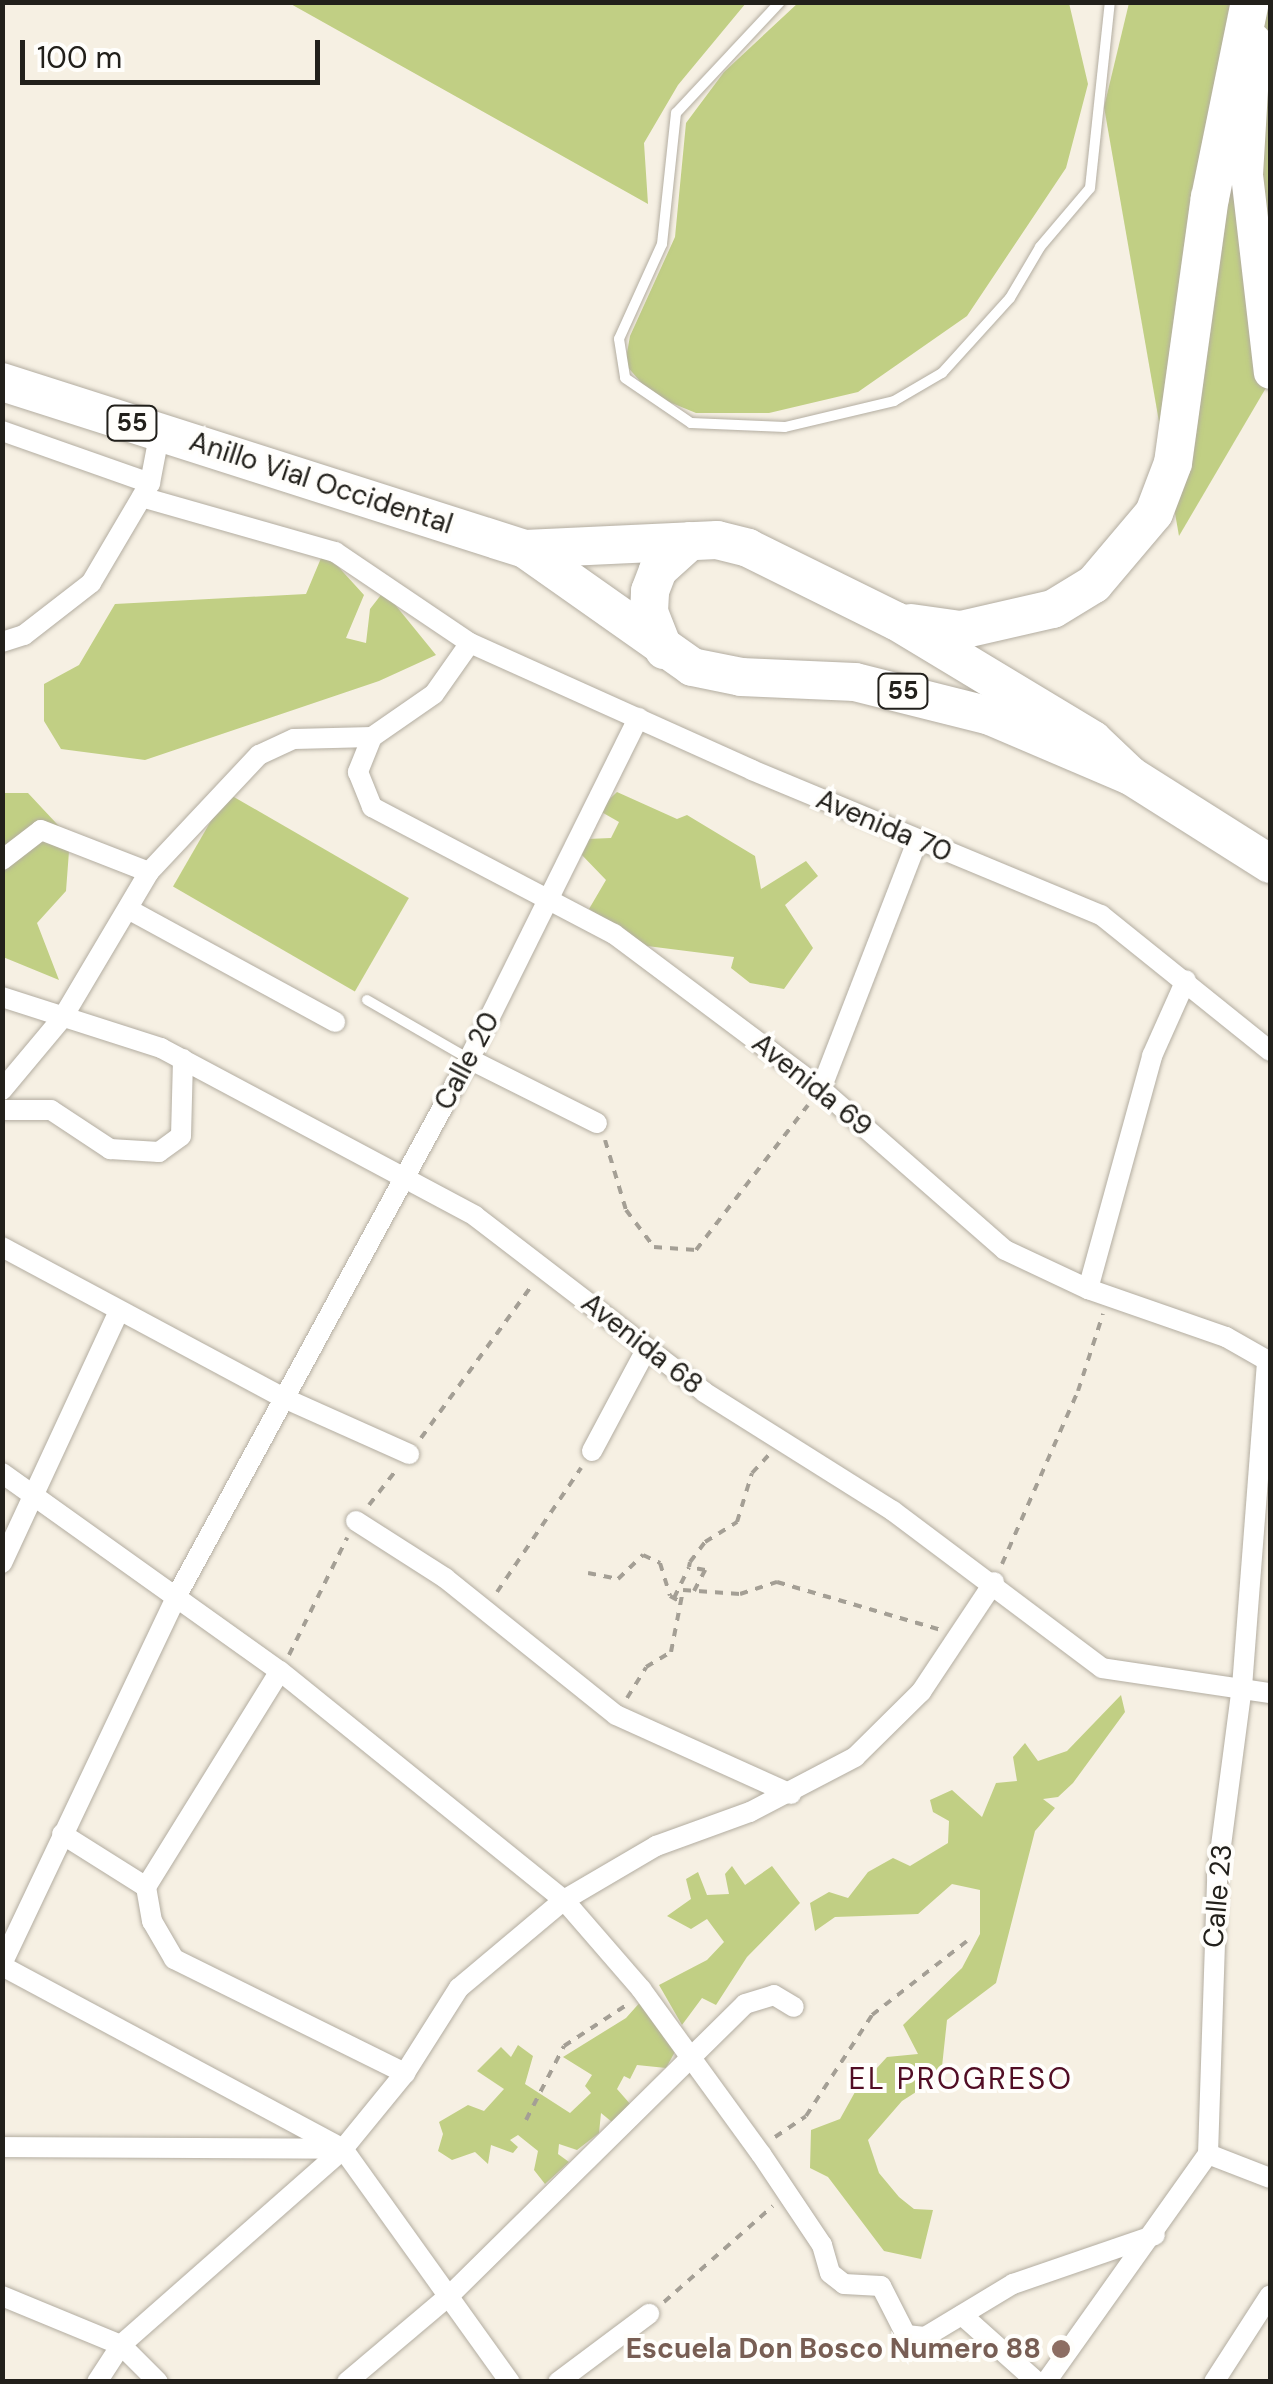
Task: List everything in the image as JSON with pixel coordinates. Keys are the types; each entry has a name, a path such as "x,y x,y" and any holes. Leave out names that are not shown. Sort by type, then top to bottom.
{"highway":[{"path":"896,621 960,630 1053,609 1094,584 1154,513 1173,463 1210,198 1254,2"},
{"name":"Anillo Vial Occidental","path":"2,382 524,548 666,652 712,674 854,682 951,703 1131,776 1270,864"},
{"path":"666,652 648,612 650,590 672,553 690,541"},
{"name":"Anillo Vial Occidental","path":"524,548 690,541 748,548 896,621 1093,740 1131,776"}],"main road":[{"path":"1254,2 1248,175 1270,373"}],"street":[{"name":"Avenida 70","path":"2,432 146,490 335,552 470,643 917,840 1102,915 1270,1051"},
{"path":"2,642 24,635 92,584 146,490 160,432"},
{"path":"2,1090 63,1017 150,872 258,756 294,739 372,737 434,694 470,643"},
{"name":"Calle 20","path":"2,1965 176,1597 469,1059 638,718"},
{"name":"Avenida 69","path":"372,737 358,772 360,789 372,807 614,934 821,1090 1005,1250 1099,1291 1226,1337 1269,1362"},
{"path":"2,860 41,830 150,872"},
{"path":"821,1090 917,840"},
{"path":"128,909 335,1022"},
{"path":"1099,1291 1152,1056 1186,980"},
{"name":"Avenida 68","path":"2,997 183,1059 476,1216 646,1350 779,1445 893,1510 994,1582 1102,1668 1270,1693"},
{"path":"2,1110 51,1110 110,1150 158,1152 181,1136 183,1059"},
{"path":"469,1059 597,1123"},
{"path":"2,1247 286,1399 409,1454"},
{"path":"2,1562 119,1311"},
{"path":"592,1451 646,1350"},
{"name":"Calle 23","path":"1208,2154 1218,1876 1242,1687 1269,1362"},
{"path":"2,1473 280,1671 564,1900 640,1989 690,2064 761,2154 822,2244 830,2273 844,2284 881,2286 906,2335 925,2336 1013,2284 1154,2235"},
{"path":"356,1521 485,1610 616,1715 664,1742 791,1794"},
{"path":"97,2382 121,2345 343,2149 405,2074 459,1988 564,1900 656,1846 791,1794 855,1758 921,1692 994,1582"},
{"path":"280,1671 146,1887 152,1921 174,1959 405,2074"},
{"path":"62,1834 146,1887"},
{"path":"2,1965 343,2149 510,2382"},
{"path":"347,2382 450,2295 760,1995 794,2007"},
{"path":"2,2147 343,2149"},
{"path":"1046,2382 1208,2154 1270,2178"},
{"path":"1214,2382 1270,2295"},
{"path":"2,2296 121,2345 158,2382"},
{"path":"558,2382 649,2314"},
{"path":"962,2315 1037,2382"}],"lane":[{"path":"780,2 676,113 662,244 620,339 625,378 691,423 785,427 894,401 942,373 1010,298 1040,247 1090,188 1110,2"},
{"path":"367,1000 469,1059"}],"path":[{"path":"597,1123 626,1210 654,1247 696,1250 821,1090"},
{"path":"994,1582 1078,1391 1099,1291"},
{"path":"674,1598 705,1542 736,1522 752,1473 779,1445"},
{"path":"485,1610 592,1451"},
{"path":"588,1573 618,1580 643,1555 660,1563 674,1598 681,1602"},
{"path":"689,1568 705,1570 694,1591"},
{"path":"616,1715 646,1666 670,1652 684,1590 740,1594 777,1582 960,1636"},
{"path":"761,2154 785,2124 806,2116 872,2015 967,1941"},
{"path":"526,2120 564,2046 622,2013 640,1989"},
{"path":"649,2314 788,2193"}],"green space":[{"path":"746,2 678,85 644,143 648,204 289,3"},
{"path":"798,3 1069,3 1088,84 1066,168 967,316 858,392 769,413 696,413 652,395 625,364 630,336 675,237 686,123 724,72"},
{"path":"1129,3 1270,3 1270,381 1179,536 1104,107"},
{"path":"324,551 364,595 346,638 366,643 370,609 384,591 436,655 379,681 145,760 61,749 44,721 44,684 79,665 115,604 306,594"},
{"path":"617,792 677,819 687,815 755,856 761,889 806,861 818,876 785,905 813,948 784,989 750,983 731,968 734,957 647,946 589,909 606,880 579,852 587,839 611,838 619,822 598,810"},
{"path":"2,793 28,793 70,838 66,891 37,923 59,980 3,957"},
{"path":"227,793 409,898 355,992 173,887"},
{"path":"1121,1695 1125,1712 1073,1783 1058,1797 1043,1799 1055,1808 1035,1831 996,1983 947,2020 941,2076 902,2101 868,2140 879,2173 899,2197 914,2209 933,2210 921,2259 884,2251 828,2177 810,2168 811,2130 840,2119 855,2092 887,2057 918,2054 903,2025 962,1968 980,1934 980,1890 952,1884 918,1914 835,1917 815,1931 810,1903 829,1892 848,1898 868,1872 893,1858 910,1866 948,1843 949,1821 933,1812 930,1800 952,1790 982,1817 996,1783 1017,1781 1013,1757 1025,1743 1038,1761 1067,1751"},
{"path":"732,1866 745,1885 772,1866 800,1903 747,1957 716,2005 702,1998 682,2025 659,1985 707,1960 724,1942 707,1919 691,1929 667,1916 691,1899 686,1879 698,1872 707,1895 729,1894 725,1874"},
{"path":"643,1999 676,2050 666,2068 637,2065 630,2079 624,2076 617,2089 631,2105 612,2122 601,2113 599,2133 577,2150 559,2144 558,2154 569,2162 545,2184 534,2170 538,2151 518,2135 510,2140 518,2147 513,2153 491,2145 488,2164 475,2152 452,2160 438,2151 443,2134 439,2122 468,2105 484,2111 504,2089 477,2071 501,2047 511,2057 518,2045 533,2056 525,2084 570,2113 591,2093 585,2086 592,2075 563,2057 626,2018"}],"place":[{"name":"Escuela Don Bosco Numero 88","path":"1061,2349"}],"district":[{"name":"EL PROGRESO","path":"961,2079"}]}
